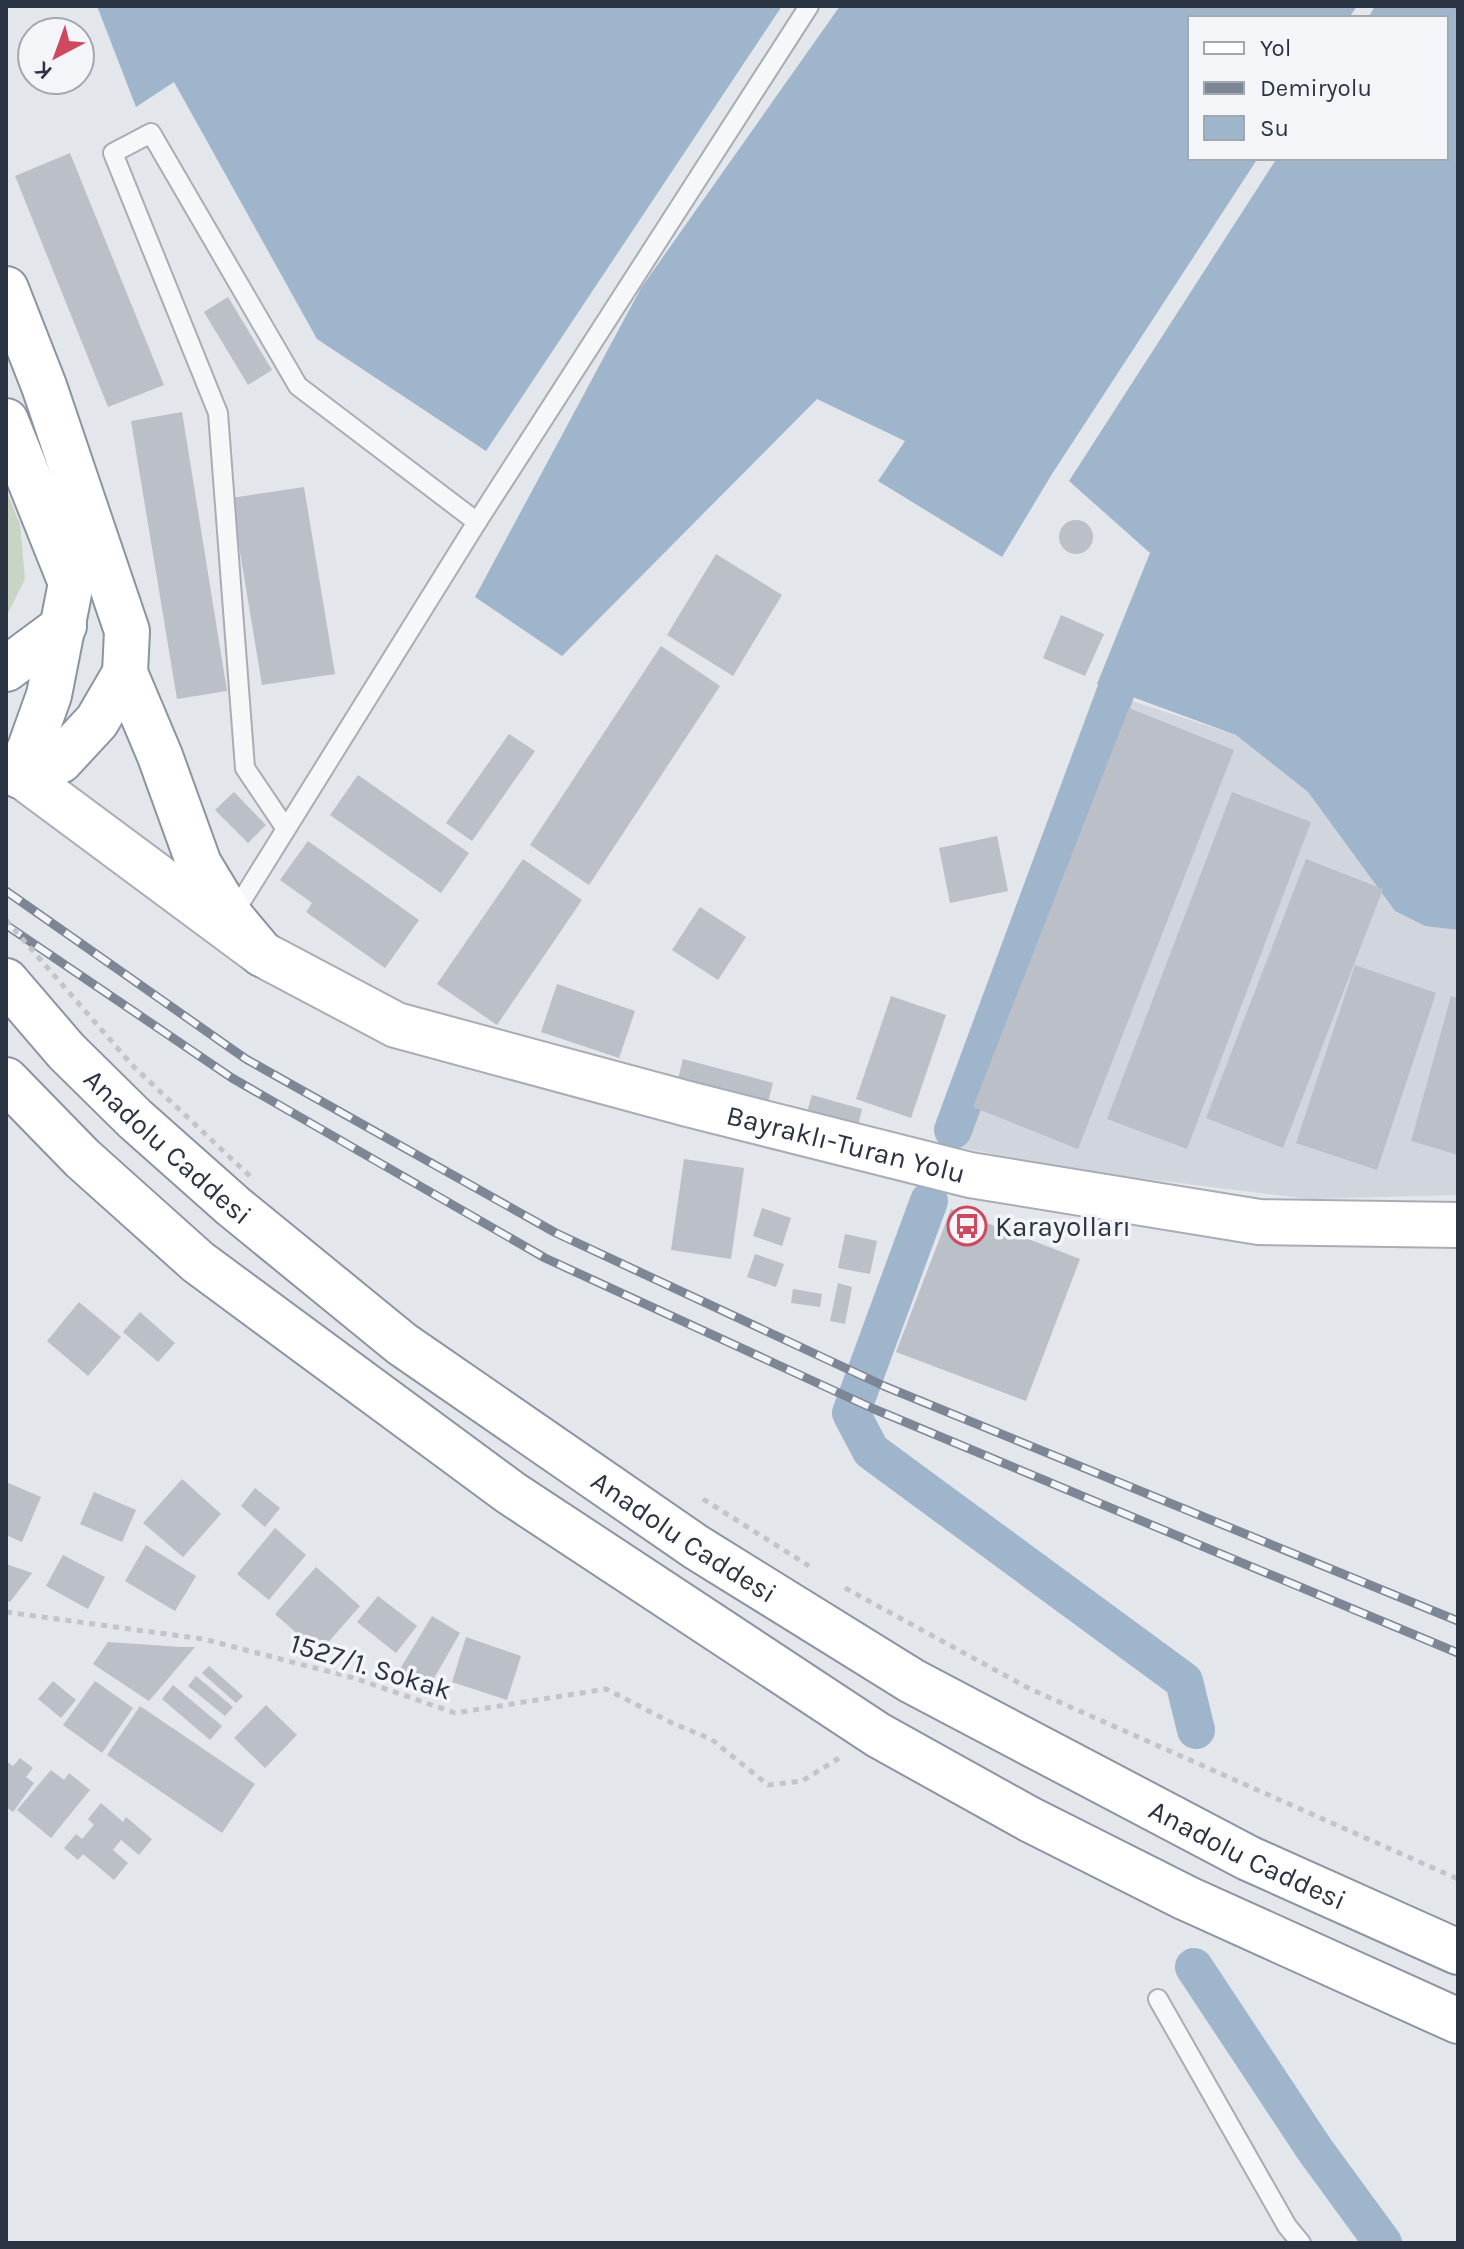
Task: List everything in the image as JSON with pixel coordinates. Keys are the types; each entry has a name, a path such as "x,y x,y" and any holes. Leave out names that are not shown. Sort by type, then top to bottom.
{"main road":[{"path":"6,289 44,386 127,631 125,673 160,756 199,864 231,917 262,954"},
{"path":"6,421 71,583 49,695 13,770"},
{"path":"6,669 64,626"},
{"path":"13,770 60,761 97,721 125,673"},
{"path":"13,770 262,954"},
{"name":"Bayraklı-Turan Yolu","path":"262,954 396,1025 688,1104 970,1175 1259,1222 1458,1225"},
{"name":"Anadolu Caddesi","path":"6,981 66,1051 135,1119 243,1192 402,1344 696,1547 912,1681 1248,1858 1458,1952"},
{"path":"6,1080 82,1158 198,1262 511,1493 878,1735 1029,1819 1186,1898 1458,2021"}],"lane":[{"path":"231,917 477,522 809,6"},
{"path":"286,829 245,768 218,413 113,153 151,133 298,386 477,522"},
{"path":"1158,1999 1287,2226 1301,2243"}],"path":[{"path":"6,920 243,1192"},
{"path":"697,1495 818,1571"},
{"path":"845,1588 1030,1689 1458,1879"},
{"name":"1527/1. Sokak","path":"6,1612 203,1639 354,1678 455,1713 606,1689 711,1739 768,1785 802,1781 878,1735"}],"shaded area":[{"name":"Karayolları","path":"1129,700 1236,735 1308,792 1395,911 1425,926 1458,930 1458,1195 1309,1199 1075,1170 958,1147"}],"green space":[{"path":"6,490 20,524 25,579 6,617"}],"water":[{"path":"97,6 782,6 486,451 317,339 174,82 136,107"},
{"path":"840,6 1357,6 1350,16 1188,16 1188,160 1257,160 1052,474 1002,557 878,481 905,441 817,399 562,656 475,597 641,288"},
{"path":"1375,6 1458,6 1458,930 1425,926 1395,911 1308,792 1236,735 1097,684 1150,553 1069,481 1276,160 1448,160 1448,16 1369,16"}],"building":[{"path":"70,153 164,385 108,407 15,176"},
{"path":"228,297 272,370 248,385 204,312"},
{"path":"182,412 227,691 177,699 131,421"},
{"path":"304,487 335,674 262,685 231,498"},
{"path":"1076,520 1088,525 1093,537 1088,549 1076,554 1064,549 1059,537 1064,525"},
{"path":"716,554 782,595 733,676 667,635"},
{"path":"1061,615 1104,634 1085,676 1043,658"},
{"path":"661,646 720,686 589,885 530,845"},
{"path":"1129,708 1234,750 1078,1149 973,1107"},
{"path":"509,734 535,751 472,841 446,823"},
{"path":"358,775 469,853 441,893 330,815"},
{"path":"234,792 266,825 248,843 215,810"},
{"path":"1232,792 1311,822 1187,1149 1107,1119"},
{"path":"997,836 1008,891 950,903 939,848"},
{"path":"308,841 419,920 385,968 306,912 312,903 280,880"},
{"path":"523,859 582,900 497,1025 437,984"},
{"path":"1306,859 1383,889 1283,1148 1206,1118"},
{"path":"700,907 746,937 718,980 672,950"},
{"path":"1355,965 1436,993 1377,1170 1296,1143"},
{"path":"557,984 635,1011 619,1058 541,1032"},
{"path":"891,996 946,1015 911,1118 856,1099"},
{"path":"1451,996 1458,998 1458,1155 1411,1141"},
{"path":"683,1059 773,1083 767,1106 677,1083"},
{"path":"812,1095 862,1109 856,1134 805,1119"},
{"path":"684,1159 744,1168 731,1259 671,1250"},
{"path":"762,1208 791,1218 782,1246 753,1236"},
{"path":"951,1209 1080,1259 1026,1401 896,1352"},
{"path":"845,1234 877,1241 870,1274 838,1268"},
{"path":"755,1254 784,1264 776,1287 747,1277"},
{"path":"838,1283 852,1287 845,1324 830,1321"},
{"path":"793,1289 822,1294 820,1307 791,1303"},
{"path":"79,1302 121,1337 88,1376 47,1341"},
{"path":"140,1312 175,1343 158,1362 123,1332"},
{"path":"182,1479 221,1514 183,1557 143,1523"},
{"path":"6,1482 41,1497 22,1542 6,1535"},
{"path":"255,1488 280,1508 265,1527 241,1506"},
{"path":"94,1492 136,1510 122,1542 80,1524"},
{"path":"275,1528 306,1555 269,1600 237,1574"},
{"path":"146,1545 196,1576 175,1611 125,1581"},
{"path":"63,1555 105,1577 88,1609 46,1586"},
{"path":"6,1564 32,1573 10,1602 6,1601"},
{"path":"316,1567 360,1606 319,1653 275,1614"},
{"path":"378,1596 417,1626 396,1653 357,1622"},
{"path":"432,1616 460,1633 429,1687 400,1669"},
{"path":"466,1637 521,1656 507,1700 452,1682"},
{"path":"108,1642 195,1647 149,1701 93,1664"},
{"path":"209,1666 243,1696 236,1703 202,1673"},
{"path":"196,1676 233,1707 225,1716 188,1686"},
{"path":"53,1681 76,1700 61,1718 38,1699"},
{"path":"95,1681 133,1708 102,1753 63,1725"},
{"path":"173,1685 222,1726 210,1740 162,1699"},
{"path":"266,1705 297,1735 265,1768 234,1738"},
{"path":"140,1706 255,1784 222,1833 107,1755"},
{"path":"20,1758 33,1768 26,1777 34,1783 13,1812 6,1807 6,1761 13,1766"},
{"path":"51,1770 64,1780 69,1773 90,1790 51,1838 17,1810"},
{"path":"101,1803 123,1822 126,1817 152,1839 139,1855 121,1840 113,1850 128,1863 114,1880 83,1854 78,1860 64,1848 76,1834 82,1839 94,1825 88,1819"}],"waterway":[{"path":"953,1130 1116,691"},
{"path":"929,1201 851,1413 871,1451 1184,1681 1196,1730"},
{"path":"1194,1967 1315,2150 1383,2243"}],"railway":[{"path":"6,891 246,1059 556,1233 884,1386 1458,1621"},
{"path":"6,925 232,1078 545,1258 874,1409 1458,1653"}],"place":[{"name":"Karayolları","path":"967,1226"}]}
